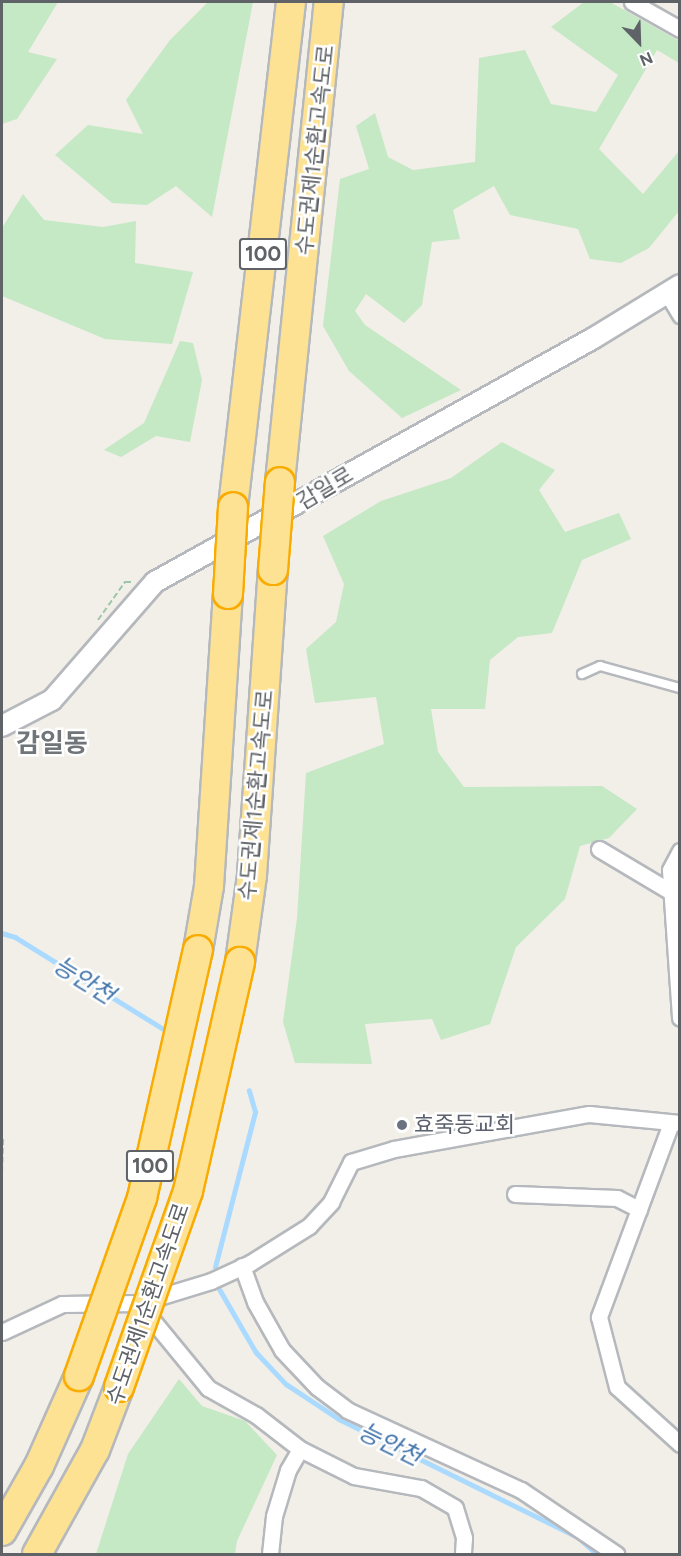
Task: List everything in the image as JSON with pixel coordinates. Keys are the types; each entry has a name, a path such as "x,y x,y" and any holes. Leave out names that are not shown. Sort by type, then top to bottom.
{"highway":[{"name":"수도권제1순환고속도로","path":"2,1531 39,1466 79,1376 142,1198 198,950 209,886 233,507 291,2"},
{"name":"수도권제1순환고속도로","path":"37,1554 95,1450 188,1191 240,962 252,875 280,482 329,2"},
{"path":"59,1554 95,1450"}],"street":[{"path":"632,2 680,29"},
{"path":"673,289 680,315"},
{"name":"감일로","path":"2,726 52,700 155,582 310,498 673,289"},
{"path":"599,849 671,892"},
{"path":"680,851 670,870 680,1018"},
{"path":"2,1332 62,1304 139,1303 211,1281 242,1266 309,1226 331,1202 351,1162 394,1149 579,1115 675,1123 639,1209 599,1317 617,1387 680,1444"},
{"path":"515,1194 617,1198 639,1209"},
{"path":"242,1266 255,1302 282,1350 347,1410 522,1490 616,1554"},
{"path":"139,1303 208,1389 256,1414 300,1449 354,1476 421,1488 455,1508 464,1538 463,1554"},
{"path":"270,1554 274,1516 288,1470 300,1449"}],"lane":[{"path":"582,674 600,666 680,688"}],"path":[{"path":"2,1172 3,1138"}],"green space":[{"path":"2,2 58,2 28,52 57,59 17,119 2,124"},
{"path":"208,2 253,2 212,217 176,186 147,205 112,203 55,155 88,125 143,134 126,100 170,40"},
{"path":"584,2 610,2 679,41 679,63 657,50 599,149 643,194 679,151 679,211 649,248 621,263 590,259 578,229 510,215 494,186 453,210 460,239 432,242 422,305 404,323 366,294 355,311 365,325 461,390 402,418 349,371 323,326 340,179 369,169 356,126 375,113 388,157 413,170 475,162 479,58 525,50 551,104 596,112 618,75 551,27"},
{"path":"23,194 44,220 103,227 136,221 135,263 193,272 172,344 105,339 2,296 2,228"},
{"path":"180,341 193,343 202,380 190,442 156,436 121,457 104,450 144,423"},
{"path":"502,442 555,470 539,490 565,532 619,513 631,539 582,560 552,633 518,637 490,660 485,709 431,709 438,752 464,787 602,786 637,809 609,838 580,846 565,899 516,947 490,1024 441,1040 432,1019 365,1024 372,1064 295,1063 283,1022 297,918 306,773 384,744 376,697 315,703 306,649 336,622 344,584 323,536 381,501 451,478"},
{"path":"179,1379 202,1406 245,1421 277,1455 237,1541 235,1554 96,1554 128,1454"}],"waterway":[{"name":"능안천","path":"2,933 15,937 165,1030"},
{"name":"능안천","path":"215,1267 255,1112 249,1091"},
{"name":"능안천","path":"220,1290 256,1352 286,1384 339,1419 578,1537 597,1554"}],"place":[{"name":"효죽동교회","path":"402,1125"}],"district":[{"name":"감일동","path":"52,744"}]}
